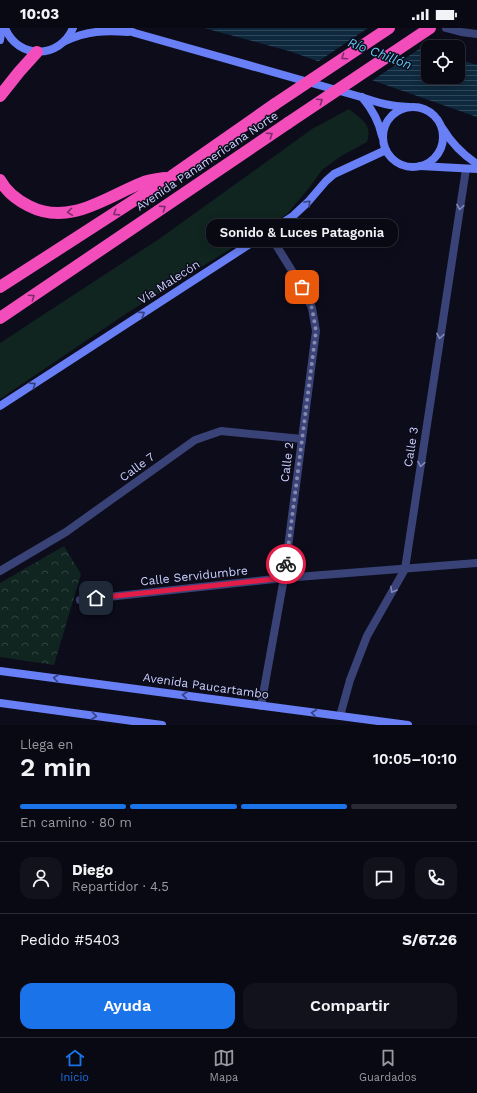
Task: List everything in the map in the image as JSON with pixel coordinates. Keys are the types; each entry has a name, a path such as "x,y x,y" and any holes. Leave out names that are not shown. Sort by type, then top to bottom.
{"highway":[{"name":"Avenida Panamericana Norte","path":"0,287 172,176 275,104 389,28"},
{"name":"Avenida Panamericana Norte","path":"0,318 430,28"},
{"path":"0,96 37,52"},
{"path":"0,180 11,194 27,205 45,212 66,213 89,207 146,181 172,176"}],"main road":[{"path":"0,40 2,28"},
{"path":"5,28 11,38 18,45 27,50 37,52 56,48 64,42 85,33 119,31 135,33"},
{"path":"64,42 73,28"},
{"path":"122,28 135,33 362,97 380,104 418,107 427,110 440,123 453,144 467,158 477,164"},
{"path":"362,97 373,112 380,128 386,150 392,158 399,163 408,166 477,169"},
{"path":"384,141 383,132 386,123 392,115 409,107"},
{"path":"417,166 426,164 434,158 439,151 443,132 440,123"},
{"name":"Vía Malecón","path":"0,406 293,216 302,209 334,174 386,150"},
{"name":"Avenida Paucartambo","path":"0,671 408,725"},
{"path":"0,703 162,725"}],"street":[{"path":"446,28 477,34"},
{"name":"Calle 3","path":"340,716 350,680 367,636 405,569 466,169"},
{"name":"Calle 2","path":"261,706 284,578 316,331 312,308 302,287 268,232"},
{"name":"Calle 7","path":"0,570 66,532 195,440 221,431 302,439"},
{"name":"Calle Servidumbre","path":"80,600 284,578 477,563"}],"green space":[{"path":"349,109 365,122 368,131 367,142 341,156 322,170 287,214 127,313 0,399 0,343 159,239 312,129"},
{"path":"64,546 81,574 54,665 0,657 0,583"}],"water":[{"name":"Río Chillón","path":"204,28 376,28 421,46 421,84 465,84 465,61 477,65 477,117 289,51"}],"pier":[{"path":"368,28 381,28 421,43 421,48 370,82 316,63"}],"way so far":[{"path":"286,564 316,331 312,308 302,287"}],"place":[{"name":"Sonido & Luces Patagonia","path":"302,287"}],"route":[{"path":"96,598 284,578 286,564"}]}
